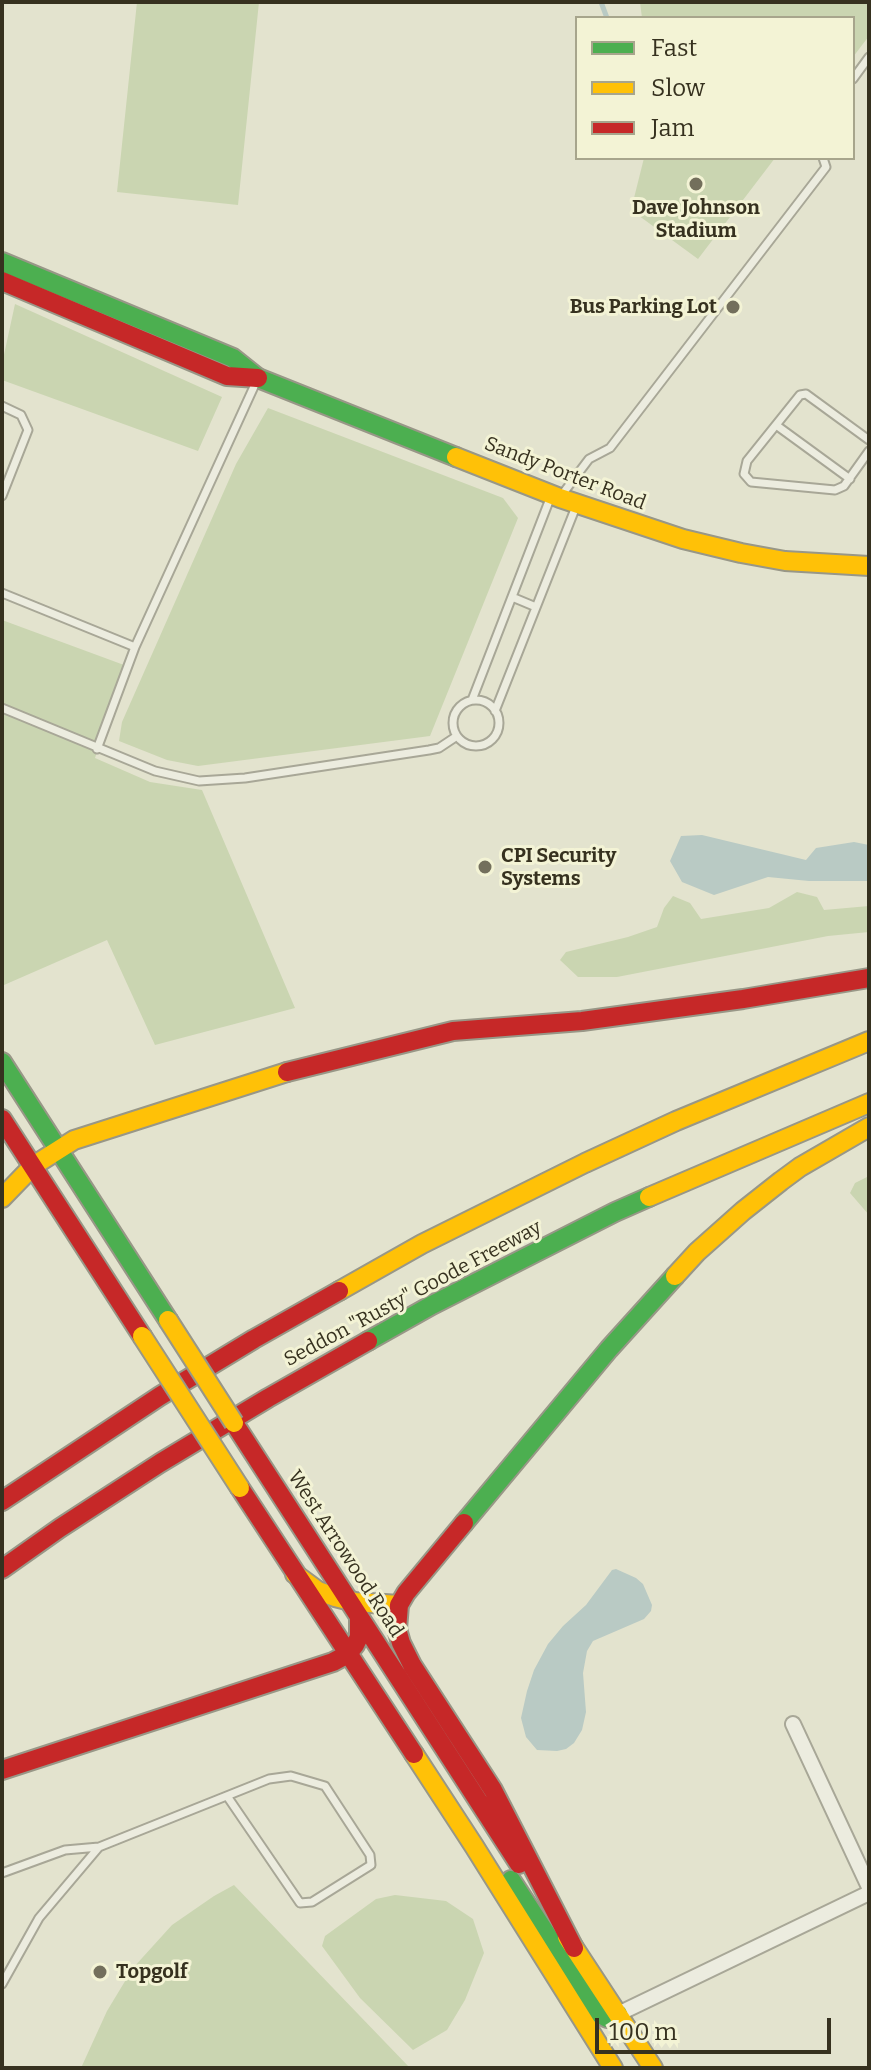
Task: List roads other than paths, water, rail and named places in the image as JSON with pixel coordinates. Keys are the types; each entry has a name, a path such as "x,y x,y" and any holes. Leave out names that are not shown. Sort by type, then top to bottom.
{"main road":[{"name":"Sandy Porter Road","path":"2,262 233,358 258,378 563,499 683,539 741,553 785,561 869,566"},
{"name":"Sandy Porter Road","path":"2,281 227,376 258,378"},
{"path":"2,1198 33,1166 74,1140 279,1074 453,1031 582,1021 869,978"},
{"name":"Seddon \"Rusty\" Goode Freeway","path":"2,1501 174,1387 422,1244 676,1121 869,1041"},
{"name":"West Arrowood Road","path":"2,1062 359,1619 653,2068"},
{"name":"Seddon \"Rusty\" Goode Freeway","path":"2,1569 160,1463 432,1305 615,1212 869,1103"},
{"path":"2,1119 474,1846 613,2068"},
{"path":"574,1948 498,1799 412,1665 397,1629 399,1605 599,1361 697,1252 800,1167 869,1127"},
{"path":"295,1574 318,1591 348,1600 399,1605"},
{"path":"2,1770 333,1662 348,1654 359,1637 359,1619"},
{"path":"474,1846 493,1855 598,2013 607,2018 618,2014"}],"street":[{"path":"618,2014 869,1890 793,1724"}],"lane":[{"path":"855,76 869,57"},
{"path":"472,700 512,597 563,499 589,459 610,448 826,167 824,160"},
{"path":"97,749 135,647 258,378"},
{"path":"869,440 806,394 800,395 747,461 744,474 751,482 835,490 844,486 869,451"},
{"path":"2,406 21,415 28,430 2,496"},
{"path":"776,425 850,479"},
{"path":"495,711 536,607 563,499"},
{"path":"2,593 135,647"},
{"path":"512,597 536,607"},
{"path":"472,700 483,701 495,711 499,725 493,740 487,744 464,744 457,736 452,725 453,717 461,705 472,700"},
{"path":"2,708 169,776 199,781 245,778 429,750 439,748 457,736"},
{"path":"2,1873 65,1850 99,1847 269,1779 291,1776 325,1786 370,1855 371,1865 312,1902 300,1903 227,1796"},
{"path":"2,1984 39,1918 99,1847"}],"waterway":[{"path":"601,2 606,16"}],"place":[{"name":"Dave Johnson Stadium","path":"696,184"},
{"name":"Bus Parking Lot","path":"733,307"},
{"name":"CPI Security Systems","path":"485,867"},
{"name":"Topgolf","path":"100,1972"}]}
